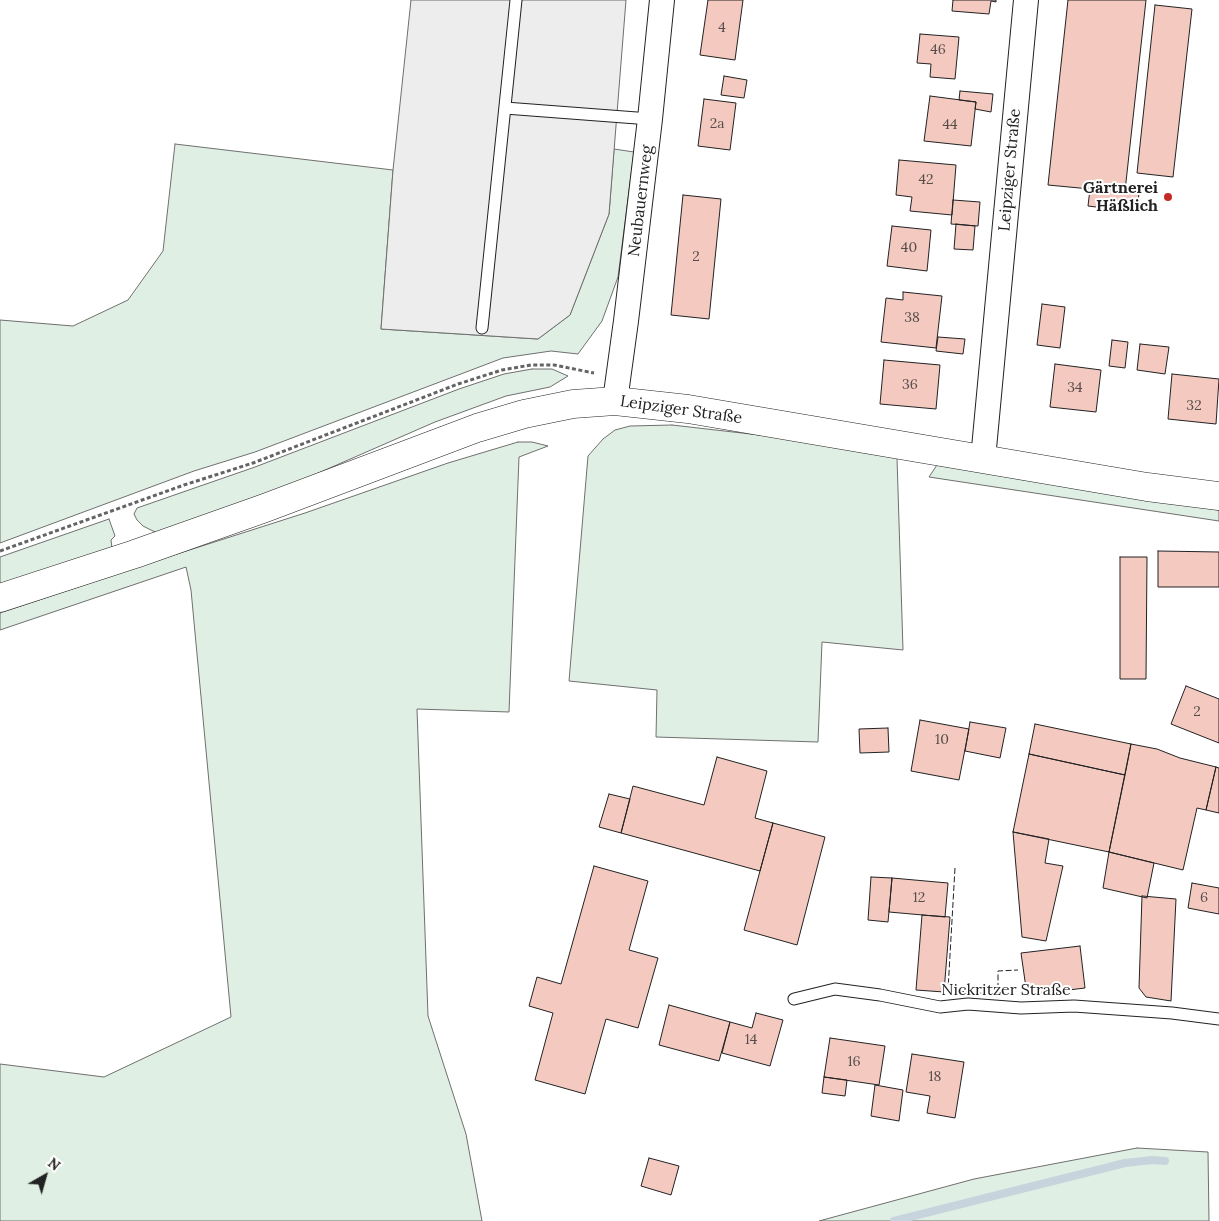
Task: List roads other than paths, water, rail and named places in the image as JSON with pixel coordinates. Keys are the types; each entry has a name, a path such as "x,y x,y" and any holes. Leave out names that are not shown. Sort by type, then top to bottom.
{"street":[{"name":"Neubauernweg","path":"616,389 650,119 662,0"},
{"name":"Leipziger Straße","path":"982,459 1026,0"},
{"name":"Leipziger Straße","path":"0,598 135,554 265,508 477,428 524,414 573,404 616,389 688,409 1147,487 1219,496"}],"lane":[{"path":"482,328 516,0"},
{"path":"505,108 650,119"},
{"name":"Nickritzer Straße","path":"794,999 835,989 940,1006 968,1004 1022,1008 1074,1006 1172,1013 1219,1019"}],"waterway":[{"path":"894,1221 1125,1163 1152,1160 1165,1161"}],"place":[{"name":"Gärtnerei Häßlich","path":"1168,197"}]}
